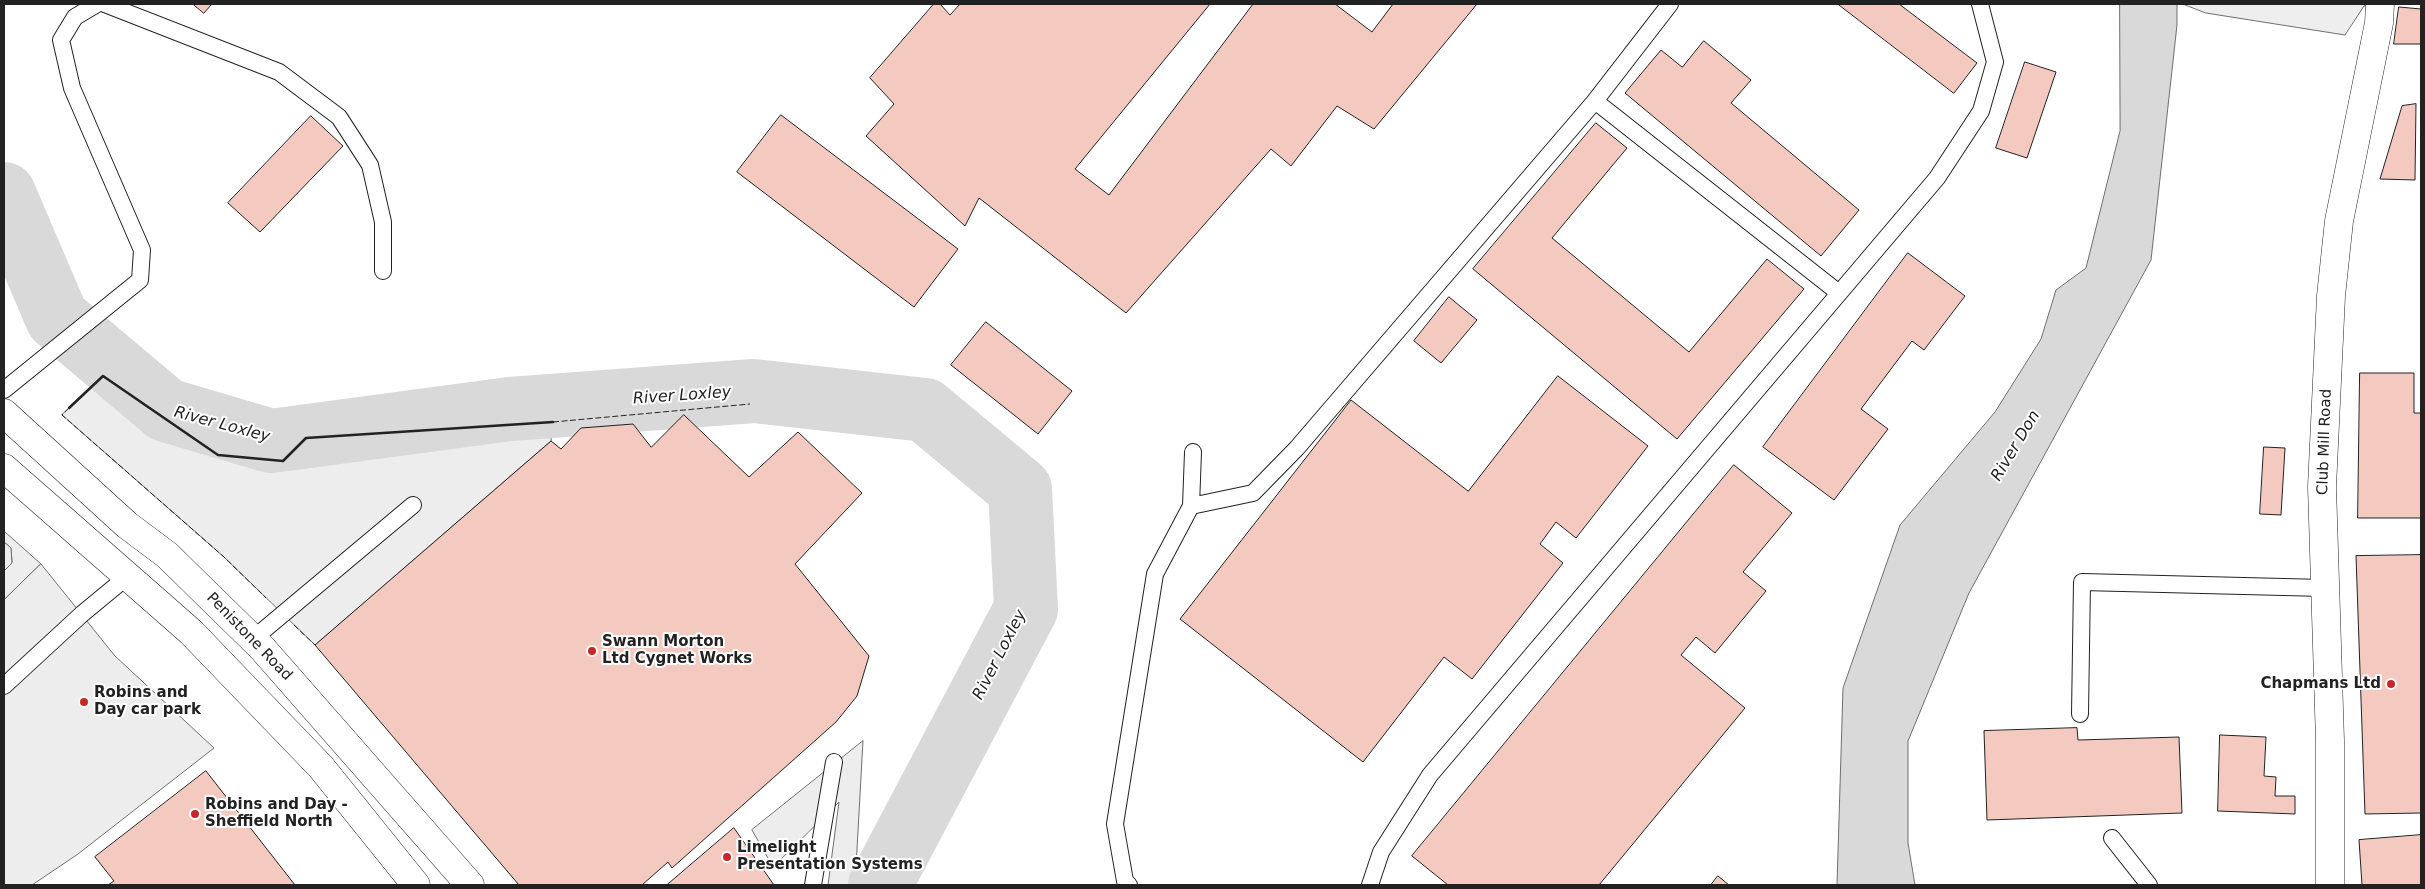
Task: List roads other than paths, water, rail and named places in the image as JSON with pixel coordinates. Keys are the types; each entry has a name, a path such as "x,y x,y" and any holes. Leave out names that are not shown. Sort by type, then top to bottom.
{"main road":[{"name":"Club Mill Road","path":"2330,885 2330,741 2322,487 2331,296 2339,221 2379,23 2380,4"},
{"name":"Penistone Road","path":"4,413 127,525 167,556 253,639 470,885"},
{"path":"4,468 192,632 321,767 416,885"}],"lane":[{"path":"4,390 140,280 142,250 72,88 61,40 75,17 97,4"},
{"path":"105,4 278,72 339,117 370,165 383,222 383,271"},
{"path":"1191,506 1253,493 1297,448 1594,101 1670,4"},
{"path":"1370,885 1381,852 1430,774 1937,178 1981,111 1995,62 1980,4"},
{"path":"1594,101 1839,293"},
{"path":"1129,885 1125,880 1115,824 1155,574 1191,506 1193,452"},
{"path":"253,639 413,504"},
{"path":"4,686 82,614 128,576"},
{"path":"2080,714 2082,582 2324,588"},
{"path":"813,885 834,762"},
{"path":"2112,838 2149,885"}],"water":[{"name":"River Don","path":"2120,4 2177,4 2177,25 2151,260 1969,593 1908,741 1908,843 1915,885 1837,885 1843,688 1900,525 1995,412 2041,339 2056,290 2086,268 2120,131"}],"waterway":[{"name":"River Loxley","path":"4,194 57,318 166,410 271,441 510,409 754,391 925,410 1020,489 1026,609 880,885"}],"place":[{"name":"Swann Morton Ltd Cygnet Works","path":"592,651"},
{"name":"Chapmans Ltd","path":"2391,684"},
{"name":"Robins and Day car park","path":"84,702"},
{"name":"Robins and Day - Sheffield North","path":"195,814"},
{"name":"Limelight Presentation Systems","path":"727,857"}]}
